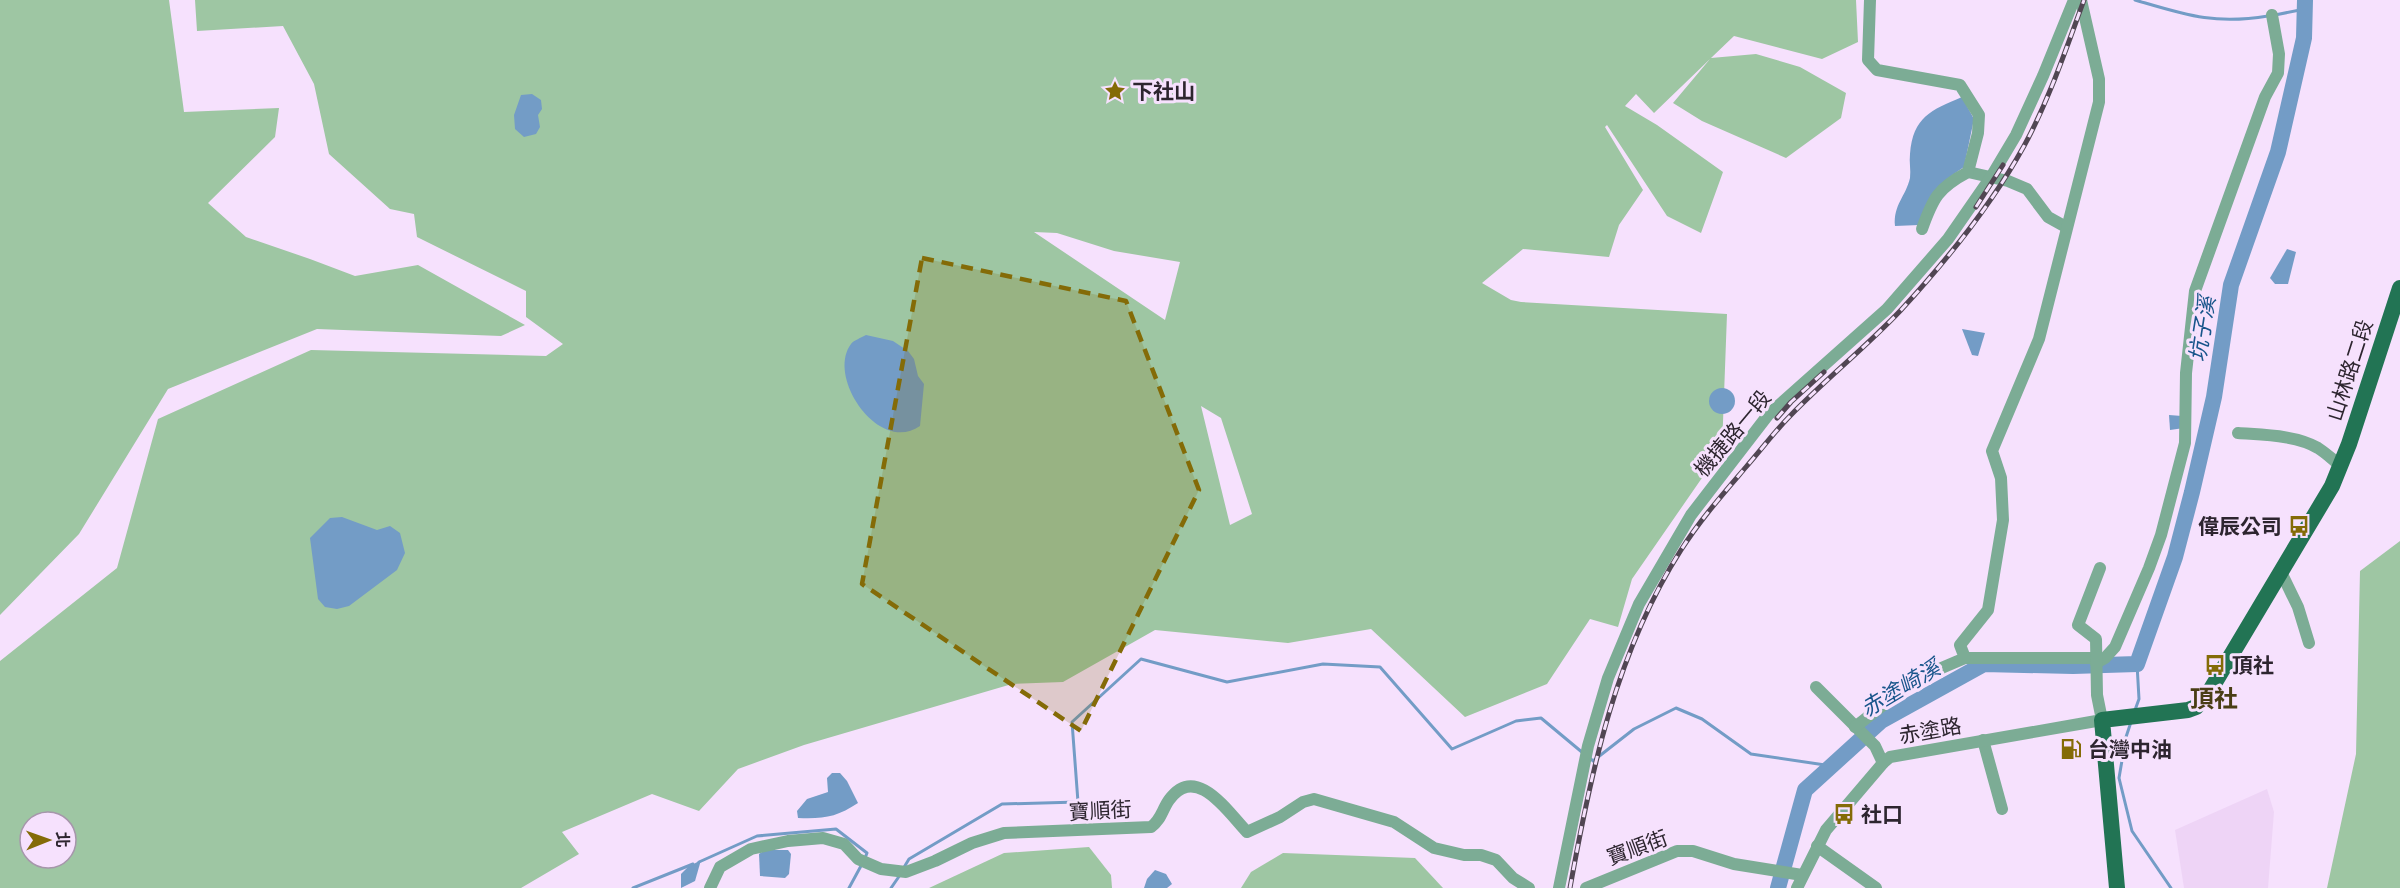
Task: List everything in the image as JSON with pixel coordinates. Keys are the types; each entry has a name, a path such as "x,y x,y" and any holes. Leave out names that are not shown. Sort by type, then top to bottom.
{"main road":[{"name":"山林路二段","path":"2102,720 2188,710 2203,702 2332,486 2341,466 2400,288"},
{"path":"2102,720 2117,888"}],"street":[{"path":"1870,0 1868,60 1877,70 1960,85 1980,115 1968,172"},
{"name":"機捷路一段","path":"1559,888 1586,755 1608,678 1639,604 1691,515 1768,415 1887,309 1948,240 1991,177 2021,125 2074,0"},
{"path":"1965,657 1960,645 1988,610 2003,520 2001,478 1992,451 2039,339 2099,102 2099,79 2081,0"},
{"path":"1857,728 1918,678 1965,657 2096,661 2105,658 2115,647 2156,553 2185,443 2186,373 2195,291 2265,97 2278,73 2279,54 2272,15"},
{"path":"1922,229 1932,202 1949,182 1968,172 2027,189 2048,217 2066,227"},
{"path":"2238,433 2266,435 2317,447 2341,466"},
{"path":"2100,568 2078,625 2096,639 2097,695 2102,720"},
{"path":"2281,572 2298,607 2309,643"},
{"path":"1816,687 1875,746 1883,762"},
{"name":"赤塗路","path":"1797,888 1797,875 1832,821 1883,762 1890,757 2102,720"},
{"path":"1983,740 2002,808"},
{"name":"寶順街","path":"710,888 720,867 752,849 788,841 823,838 844,844 858,859 881,869 906,872 972,843 1004,832 1151,827 1158,822 1168,801 1182,787 1194,785 1209,792 1247,832 1314,798 1394,822 1434,848 1464,855 1481,855 1496,860 1513,878 1529,888"},
{"path":"1817,846 1876,888"},
{"name":"寶順街","path":"1586,888 1677,851 1694,852 1734,864 1797,875"}],"highlighted area":[{"path":"922,258 1126,301 1199,490 1081,731 862,584"}],"shaded area":[{"path":"2267,789 2274,812 2268,888 2184,888 2175,830"}],"green space":[{"path":"0,0 169,0 184,112 279,108 275,137 208,203 246,237 355,276 418,265 525,325 501,336 317,329 168,389 79,534 0,615"},
{"path":"195,0 1856,0 1858,42 1822,59 1734,36 1711,58 1756,54 1800,67 1846,93 1841,118 1786,158 1702,121 1673,103 1710,59 1654,113 1636,94 1625,106 1657,125 1723,172 1701,233 1667,216 1607,125 1605,127 1643,190 1619,225 1609,257 1523,249 1482,283 1511,300 1521,302 1727,314 1722,449 1632,579 1618,627 1590,619 1547,684 1465,717 1371,629 1288,643 1155,630 1063,682 1012,684 804,745 738,769 699,811 652,794 562,832 579,854 521,888 0,888 0,661 117,568 158,419 311,350 546,356 563,344 526,317 526,291 417,237 414,214 390,209 329,154 314,84 283,26 197,31","holes":["1034,232 1057,233 1114,251 1180,262 1165,320","1201,406 1221,418 1252,514 1230,525"]},
{"path":"2400,541 2400,888 2327,888 2356,754 2360,571"},
{"path":"1089,847 1111,875 1112,888 929,888 1004,853"},
{"path":"1283,853 1415,858 1443,888 1241,888 1251,872"}],"water":[{"path":"532,94 541,100 542,109 538,115 540,127 536,134 524,137 515,129 514,115 521,95"},
{"path":"1962,97 1974,119 1964,167 1935,191 1919,225 1895,226 1896,212 1910,178 1910,154 1915,131 1925,116"},
{"path":"2287,249 2296,252 2288,284 2275,284 2270,278"},
{"path":"1962,329 1985,333 1978,356 1972,355"},
{"path":"866,335 893,341 908,351 914,359 918,376 924,384 920,426 904,432 888,430 874,422 851,392 845,375 845,358 851,344"},
{"path":"1722,388 1731,392 1735,401 1731,410 1722,414 1713,410 1709,401 1713,392"},
{"path":"2169,415 2182,416 2184,428 2170,430"},
{"path":"342,517 377,530 390,526 400,533 405,553 397,570 349,606 337,609 325,607 318,599 310,538 330,518"},
{"path":"832,773 840,773 847,781 858,803 830,816 798,818 797,811 807,799 828,792 827,778"},
{"path":"765,850 788,850 791,854 789,874 785,878 760,876 759,854"},
{"path":"701,860 695,881 681,888 681,874"},
{"path":"1155,870 1166,874 1172,884 1167,888 1144,888 1147,879"}],"waterway":[{"path":"2135,0 2185,14 2216,19 2249,19 2268,16"},
{"name":"坑子溪","path":"1778,888 1805,790 1881,721 1984,664 2073,666 2137,664 2175,557 2192,492 2214,397 2231,285 2278,152 2304,38 2305,0"},
{"path":"2275,15 2305,9"},
{"path":"903,869 909,859 1002,804 1078,802 1072,722 1141,659 1227,682 1323,664 1380,667 1452,749 1516,721 1541,718 1583,753"},
{"path":"2135,710 2139,699 2137,664"},
{"path":"1589,757 1593,761 1634,729 1676,708 1702,719 1751,754 1832,766"},
{"path":"2131,722 2119,778 2132,831 2171,888"},
{"path":"699,862 757,836 836,829 867,853 865,858"},
{"path":"633,888 693,864"},
{"path":"849,888 862,864"},
{"path":"891,888 900,875"}],"railway":[{"path":"1570,888 1587,800 1609,713 1639,629 1658,589 1696,528 1779,427 1901,310 1935,272 1983,211 2033,129 2057,74 2084,0"},
{"path":"1976,207 2003,165"},
{"path":"1777,418 1824,372"}],"place":[{"name":"下社山","path":"1115,91"},
{"name":"偉辰公司","path":"2299,526"},
{"name":"頂社","path":"2215,665"},
{"name":"台灣中油","path":"2071,749"},
{"name":"社口","path":"1844,814"}],"district":[{"name":"頂社","path":"2214,697"}],"water label":[{"name":"赤塗崎溪","path":"1900,688"}]}
